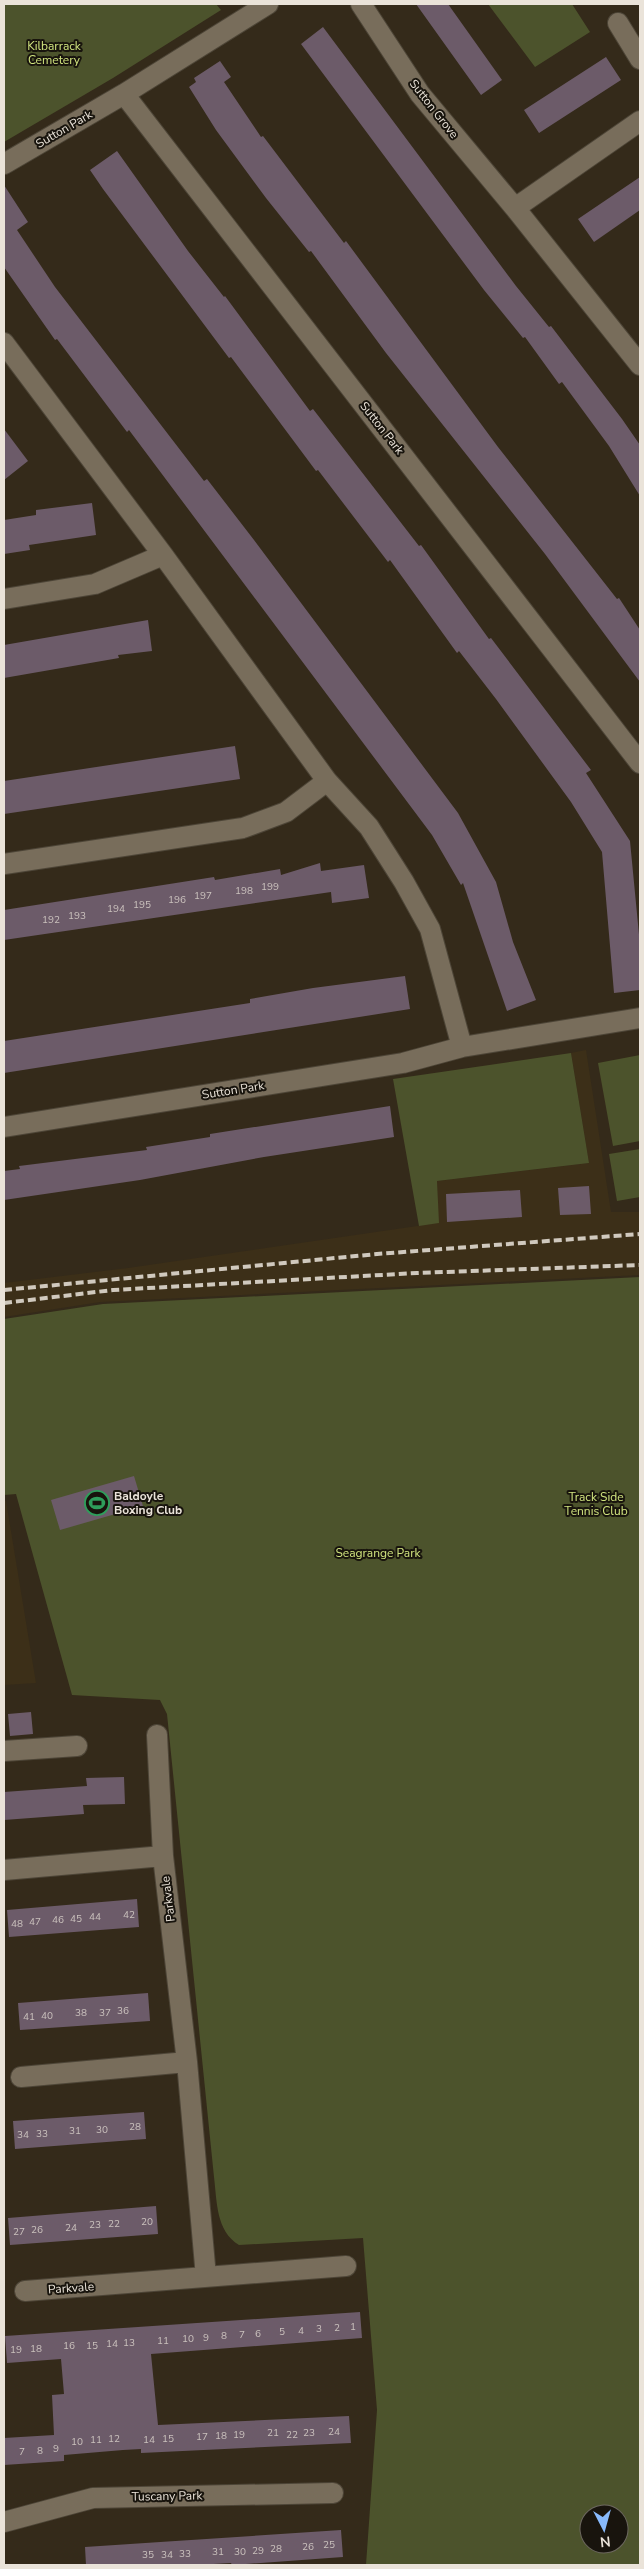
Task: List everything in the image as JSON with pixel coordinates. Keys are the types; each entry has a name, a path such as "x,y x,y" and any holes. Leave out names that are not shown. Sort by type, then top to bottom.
{"street":[{"name":"Sutton Park","path":"4,164 124,94 268,4"},
{"name":"Sutton Grove","path":"361,4 420,94 515,208 640,365"},
{"path":"618,23 640,59"},
{"name":"Sutton Park","path":"124,94 640,763"},
{"path":"515,208 640,121"},
{"path":"4,343 163,555 327,781 369,827 404,882 430,929 462,1047"},
{"path":"4,599 95,584 163,555"},
{"path":"4,864 243,828 286,812 327,781"},
{"name":"Sutton Park","path":"4,1126 402,1063 462,1047 640,1018"},
{"name":"Parkvale","path":"157,1735 163,1856 188,2062 206,2277"},
{"path":"4,1751 77,1746"},
{"path":"4,1870 163,1856"},
{"path":"21,2077 188,2062"},
{"name":"Parkvale","path":"25,2291 346,2266"},
{"name":"Tuscany Park","path":"4,2522 93,2498 333,2493"}],"shaded area":[{"path":"586,1050 611,1212 640,1212 640,1275 100,1302 4,1317 4,1283 128,1268 438,1223 437,1181 589,1163 571,1053"},
{"path":"4,1501 6,1501 36,1683 4,1685"}],"green space":[{"name":"Kilbarrack Cemetery","path":"4,4 216,4 221,10 113,78 4,142"},
{"path":"488,4 572,4 590,32 535,67"},
{"path":"571,1053 589,1163 437,1181 439,1223 419,1226 393,1079"},
{"path":"640,1055 640,1141 613,1146 598,1063"},
{"path":"640,1149 640,1197 617,1201 609,1154"},
{"name":"Seagrange Park","path":"640,1277 640,2565 366,2565 377,2410 363,2238 239,2245 231,2239 222,2224 216,2196 167,1714 160,1700 72,1695 16,1494 4,1495 4,1319 103,1304"}],"building":[{"path":"416,4 448,4 502,80 481,95"},
{"path":"323,27 516,286 549,327 551,326 640,445 640,496 609,446 562,382 559,384 525,337 523,338 484,290 301,44"},
{"path":"606,57 621,80 539,133 524,110"},
{"path":"220,61 231,77 224,82 261,137 263,136 344,243 346,241 498,447 617,599 619,598 640,630 640,682 545,554 386,353 311,251 309,252 266,198 216,130 189,87 196,82 194,78"},
{"path":"117,151 188,251 225,296 310,411 313,409 419,546 421,545 489,639 491,638 591,770 586,773 630,841 640,945 640,990 614,993 602,852 571,802 496,699 459,651 457,653 390,560 388,562 318,470 316,471 103,189 90,170"},
{"path":"640,177 640,210 594,242 578,219"},
{"path":"4,185 28,222 17,230 55,287 204,481 207,479 254,540 458,813 496,882 513,942 536,1000 507,1011 463,883 461,885 432,835 129,430 127,432 57,339 55,340 4,267"},
{"path":"4,429 28,461 4,480"},
{"path":"92,503 96,535 29,545 30,550 4,554 4,520 36,515 36,510"},
{"path":"148,620 152,651 118,655 119,658 4,678 4,645"},
{"path":"235,746 240,779 4,814 4,781"},
{"path":"320,863 321,871 364,865 369,898 332,903 331,892 4,940 4,910 214,877 215,880 280,869 281,875"},
{"path":"405,976 410,1009 4,1073 4,1041 250,1003 250,999 313,988"},
{"path":"390,1106 394,1137 264,1157 140,1180 4,1200 4,1171 20,1169 19,1166 147,1150 146,1147 210,1137 210,1134"},
{"path":"589,1186 591,1214 560,1215 558,1188"},
{"path":"520,1190 522,1217 447,1222 446,1194"},
{"name":"Baldoyle Boxing Club","path":"134,1476 143,1506 60,1530 51,1500"},
{"path":"31,1712 33,1734 10,1736 8,1714"},
{"path":"124,1777 125,1804 83,1805 84,1814 4,1820 4,1792 87,1786 86,1778"},
{"path":"137,1899 139,1927 9,1937 7,1910"},
{"path":"148,1993 150,2021 20,2030 18,2003"},
{"path":"144,2112 146,2139 15,2149 13,2121"},
{"path":"156,2206 158,2234 10,2245 8,2218"},
{"path":"360,2312 362,2338 151,2354 158,2425 349,2416 351,2443 141,2453 141,2449 123,2450 64,2455 64,2461 4,2465 4,2438 54,2435 52,2395 64,2394 61,2359 7,2363 5,2336"},
{"path":"341,2530 343,2557 232,2565 231,2563 196,2565 86,2565 85,2547"}],"railway":[{"path":"4,1290 377,1254 640,1234"},
{"path":"4,1303 113,1290 417,1273 640,1265"}],"place":[{"name":"Baldoyle Boxing Club","path":"97,1503"}],"park label":[{"name":"Track Side Tennis Club","path":"596,1504"}]}
